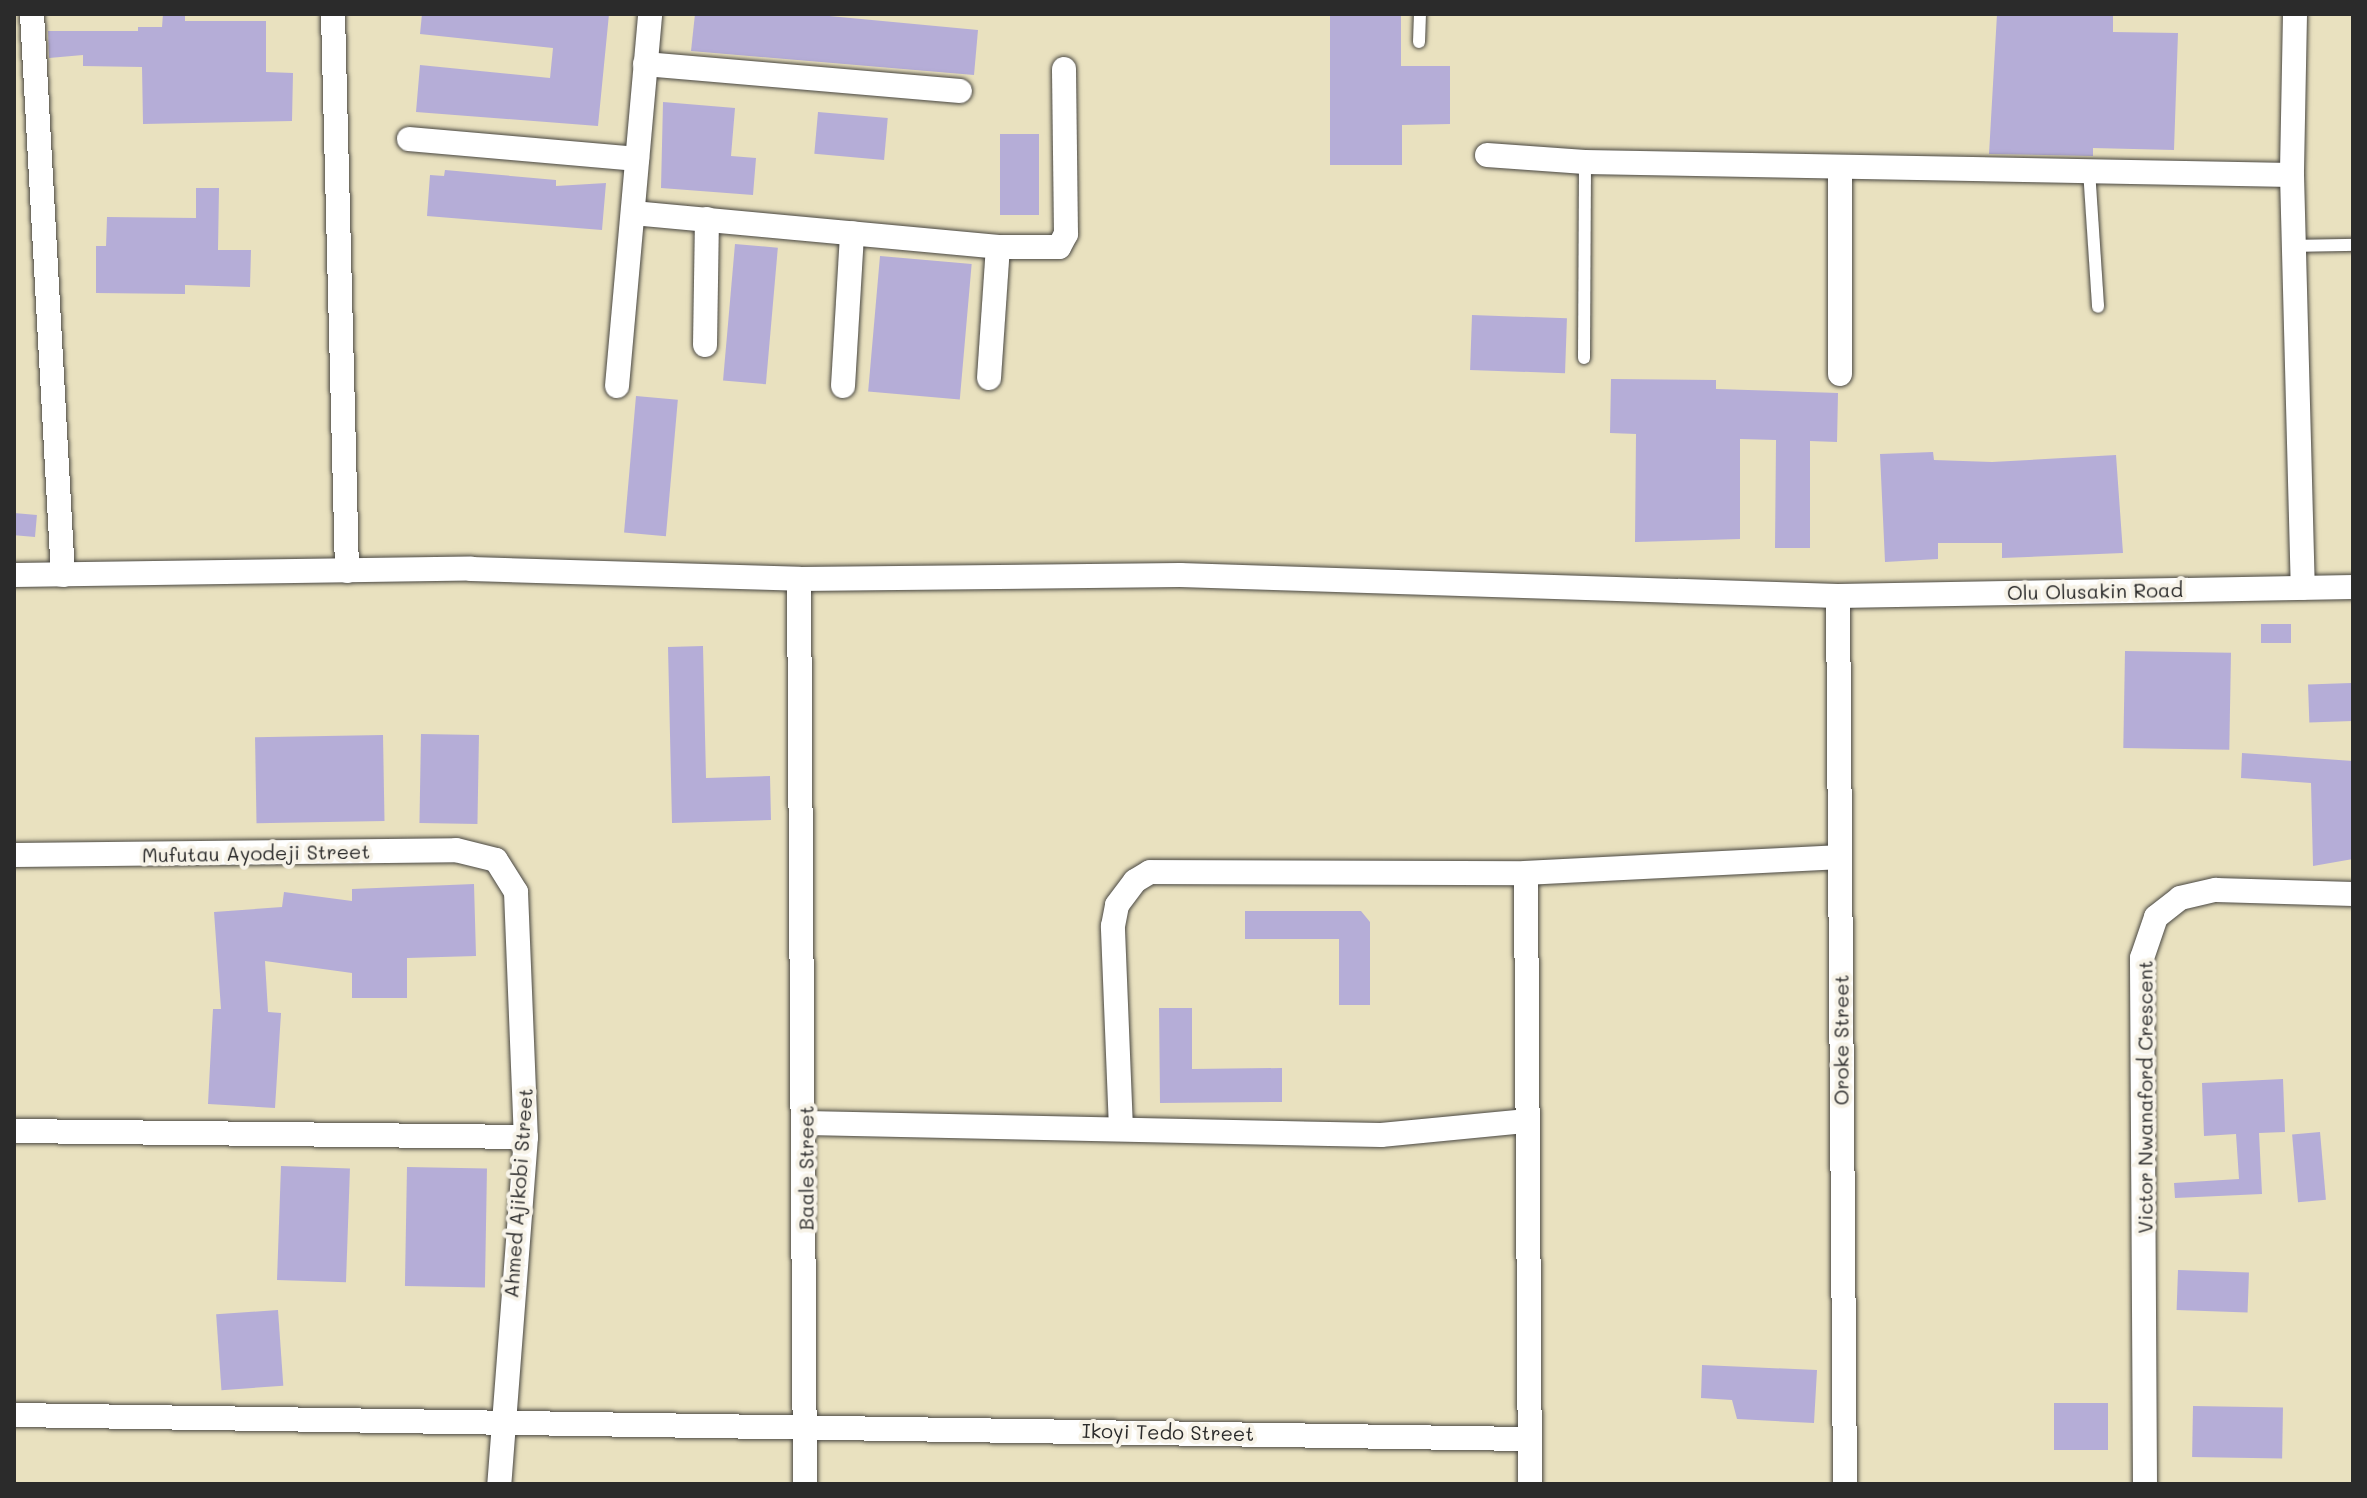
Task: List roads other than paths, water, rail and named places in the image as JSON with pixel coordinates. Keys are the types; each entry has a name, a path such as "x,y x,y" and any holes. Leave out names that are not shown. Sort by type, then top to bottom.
{"street":[{"path":"32,14 63,575"},
{"path":"333,14 347,571"},
{"path":"617,386 650,14"},
{"path":"2295,14 2292,175 2303,588"},
{"path":"645,64 960,91"},
{"path":"633,213 998,247 1059,247 1066,234 1064,69"},
{"path":"409,139 637,159"},
{"path":"1487,155 1585,162 2292,175"},
{"path":"1840,167 1840,374"},
{"path":"705,345 707,219"},
{"path":"843,386 852,233"},
{"path":"989,378 998,247"},
{"name":"Olu Olusakin Road","path":"14,575 471,569 799,579 1196,575 1838,596 2353,587"},
{"name":"Baale Street","path":"799,579 800,853 806,1123 805,1484"},
{"name":"Oroke Street","path":"1838,596 1845,1484"},
{"name":"Mufutau Ayodeji Street","path":"14,855 456,850 496,860"},
{"path":"1121,1129 1113,926 1117,905 1135,881 1150,872 1526,873 1840,857"},
{"name":"Ahmed Ajikobi Street","path":"496,860 516,892 526,1137 501,1421 499,1484"},
{"path":"1526,873 1530,1484"},
{"name":"Victor Nwanaford Crescent","path":"2145,1484 2142,958 2156,917 2180,898 2216,890 2353,894"},
{"path":"806,1123 1381,1135 1527,1121"},
{"path":"14,1131 526,1137"},
{"name":"Ikoyi Tedo Street","path":"14,1415 1530,1439"}],"lane":[{"path":"1419,42 1420,14"},
{"path":"1584,358 1585,162"},
{"path":"2089,170 2098,307"},
{"path":"2294,246 2353,245"}]}
